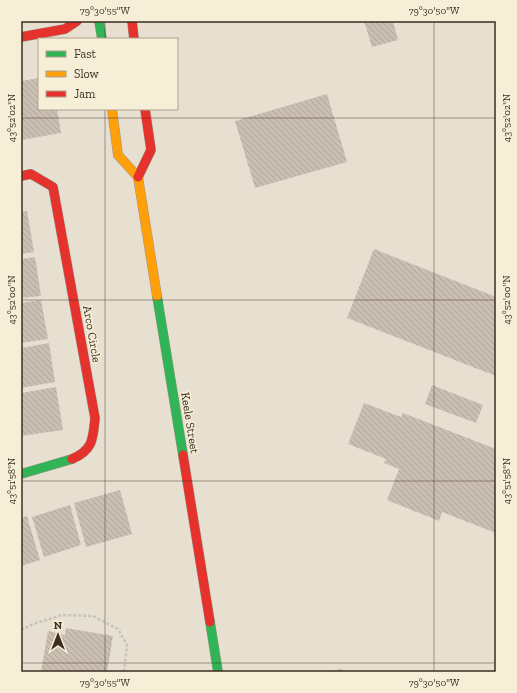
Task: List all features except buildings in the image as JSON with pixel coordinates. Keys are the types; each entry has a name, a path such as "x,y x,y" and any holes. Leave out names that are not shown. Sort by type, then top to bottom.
{"main road":[{"path":"21,37 65,29 77,21"},
{"path":"99,21 102,38"},
{"path":"132,21 134,38"},
{"path":"112,110 118,155 138,177 151,150 145,110"},
{"name":"Arco Circle","path":"21,176 31,174 53,187 95,418 93,440 82,455 71,460 21,474"},
{"name":"Keele Street","path":"138,177 218,672"}],"path":[{"path":"21,630 33,624 62,615 93,616 118,629 127,646 124,672"}],"traffic: fast":[{"path":"99,21 102,38"},
{"path":"157,296 183,455"},
{"path":"21,474 72,459"},
{"path":"210,622 218,672"}],"traffic: slow":[{"path":"112,110 118,155 138,177 157,296"}],"traffic: jam":[{"path":"21,37 65,29 77,21"},
{"path":"132,21 134,38"},
{"path":"138,177 151,150 145,110"},
{"path":"21,176 31,174 53,187 95,418 94,432 91,443 84,452 72,459"},
{"path":"183,455 210,622"}]}
